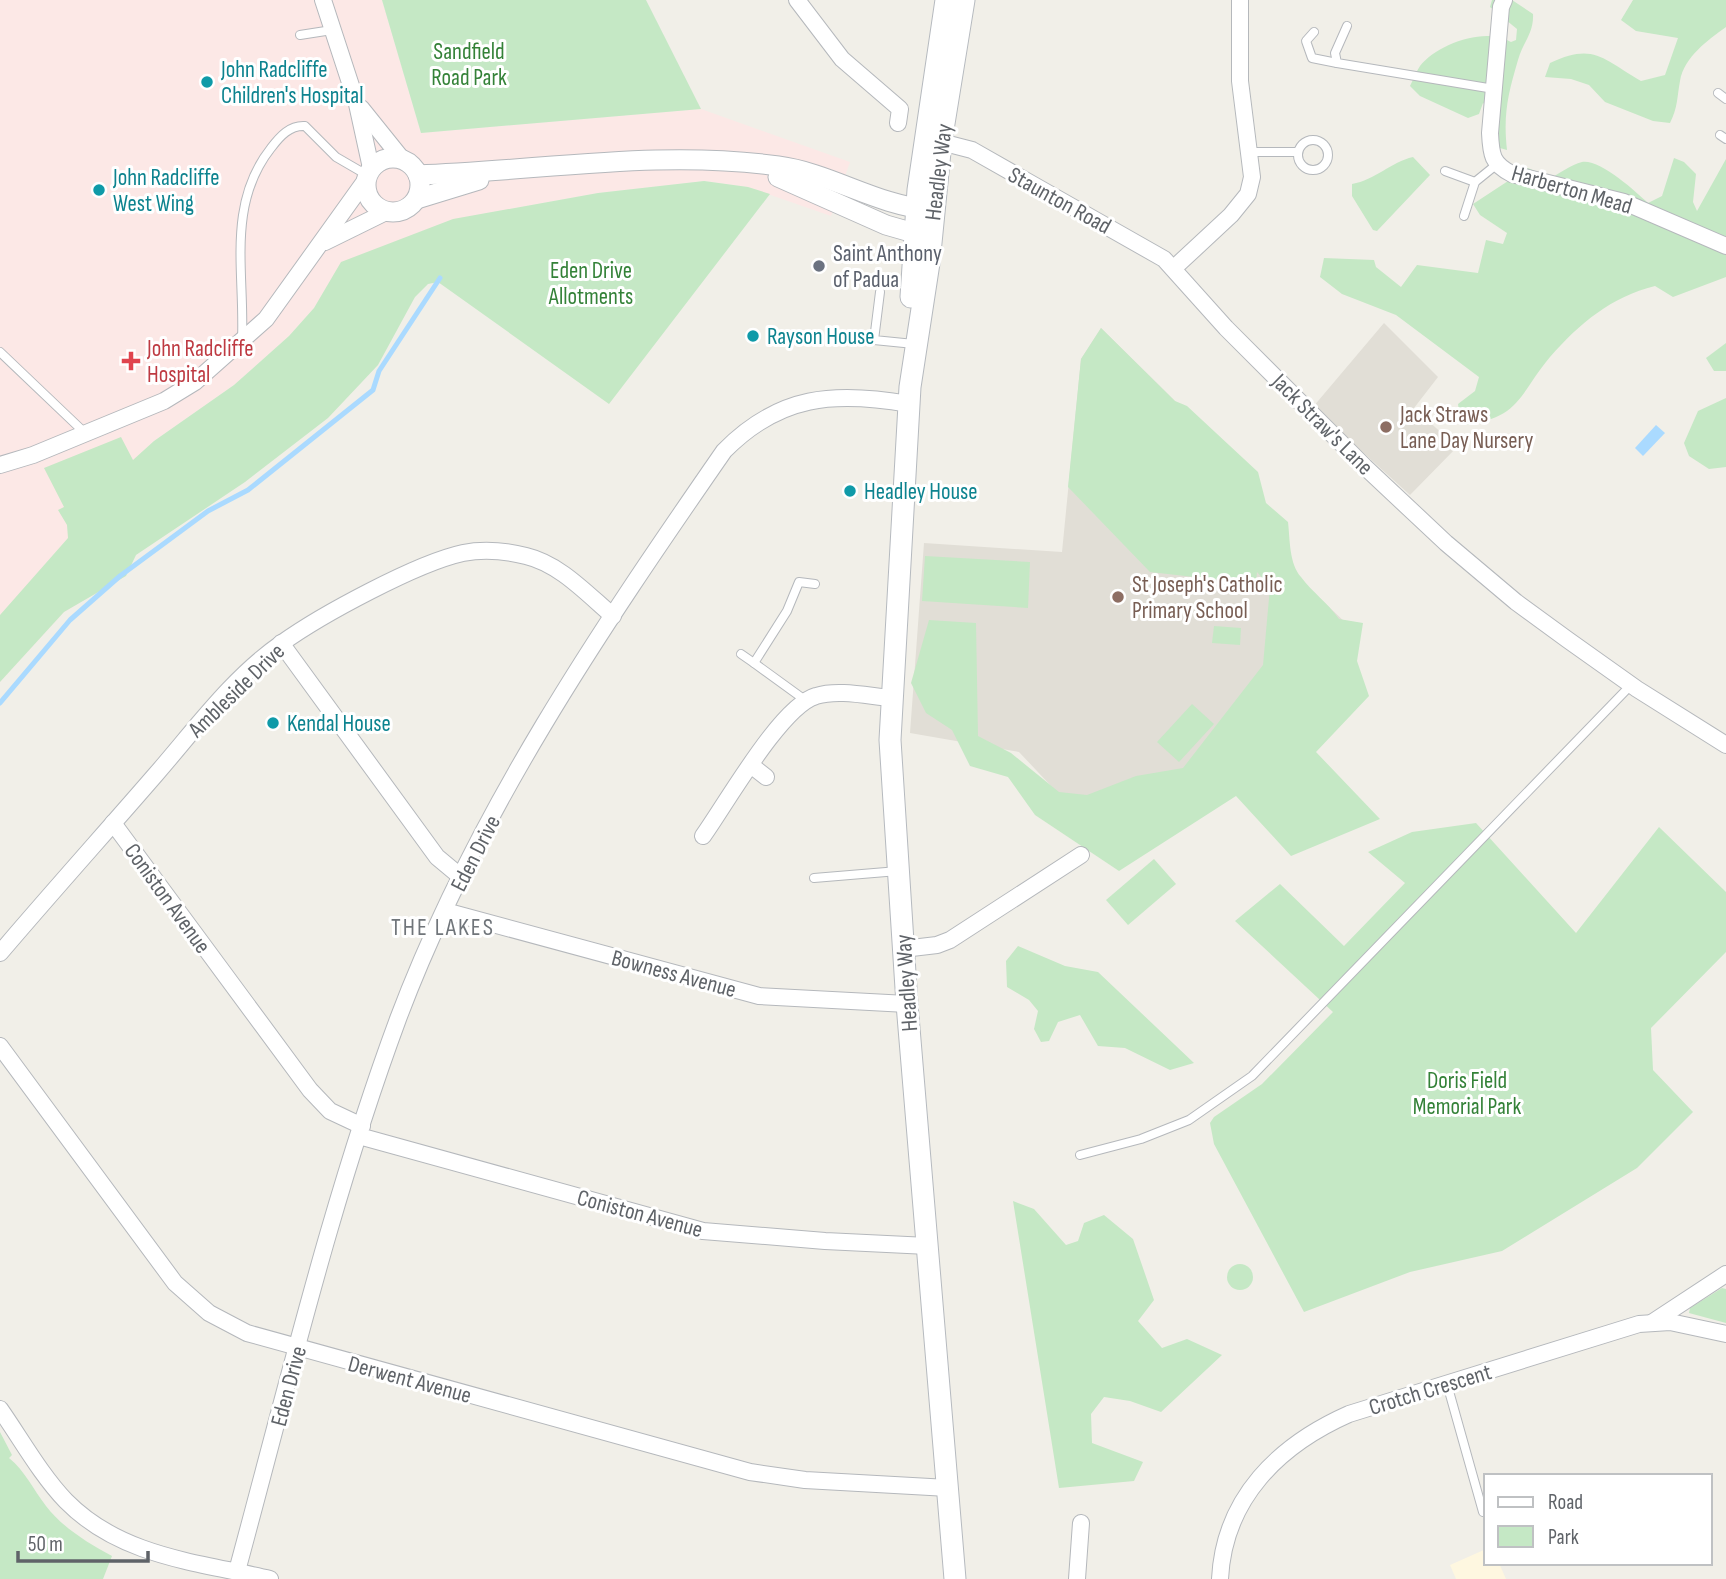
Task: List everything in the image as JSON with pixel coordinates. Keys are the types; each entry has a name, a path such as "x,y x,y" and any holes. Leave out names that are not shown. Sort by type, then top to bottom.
{"main road":[{"name":"Headley Way","path":"946,0 912,344 890,754 907,1004 955,1579"},
{"name":"Headley Way","path":"925,209 941,142 964,0"}],"street":[{"path":"323,0 357,104 368,175 367,194 374,205 386,212"},
{"path":"797,0 842,59 900,109 898,123"},
{"path":"1174,268 1245,199 1252,177 1240,81 1240,0"},
{"name":"Harberton Mead","path":"1504,0 1501,7 1490,133 1492,159 1496,166 1513,174 1624,202 1726,246"},
{"path":"323,243 386,212 409,208 420,187 418,175 412,165 402,159 357,104"},
{"name":"Staunton Road","path":"941,142 972,150 1148,249 1174,268"},
{"path":"0,465 33,455 180,392 242,343 288,293 368,175 385,158 402,159"},
{"path":"418,175 504,172 646,158 718,159 751,165 779,166 880,201 925,209"},
{"path":"751,165 923,236"},
{"path":"416,199 504,172"},
{"name":"Jack Straw's Lane","path":"1174,268 1226,328 1365,467 1446,543 1516,602 1631,685 1726,745"},
{"name":"Eden Drive","path":"230,1573 360,1131 399,1017 461,877 526,755 612,616 724,451 740,435 771,415 806,400 909,395"},
{"name":"Ambleside Drive","path":"0,953 216,704 281,643 387,584 437,562 473,552 508,553 543,562 568,578 612,616"},
{"path":"281,643 437,857 461,877"},
{"path":"703,836 776,728 805,700 828,694 891,698"},
{"path":"752,766 766,776"},
{"name":"Coniston Avenue","path":"113,823 310,1090 330,1111 360,1131 703,1231 799,1240 928,1245"},
{"path":"903,949 937,945 950,940 1081,855"},
{"name":"Bowness Avenue","path":"445,911 759,996 907,1004"},
{"name":"Derwent Avenue","path":"0,1046 175,1283 226,1323 298,1349 778,1478 948,1488"},
{"path":"1653,1321 1726,1274"},
{"name":"Crotch Crescent","path":"1220,1579 1232,1517 1257,1479 1280,1455 1319,1427 1349,1414 1653,1321 1686,1324 1726,1334"},
{"path":"0,1409 64,1498 100,1529 145,1550 230,1573 270,1579"},
{"path":"1077,1579 1081,1523"}],"lane":[{"path":"1337,63 1335,53 1347,26"},
{"path":"300,35 332,30"},
{"path":"1314,32 1306,41 1312,58 1494,89"},
{"path":"242,343 239,229 250,180 262,158 290,128 305,126 336,157 368,175"},
{"path":"1250,152 1298,152"},
{"path":"1464,216 1475,182 1496,166"},
{"path":"1445,171 1475,182"},
{"path":"880,292 874,340 912,344"},
{"path":"0,352 85,433"},
{"path":"754,663 787,611 799,582 815,584"},
{"path":"741,654 805,700"},
{"path":"1080,1155 1141,1139 1189,1120 1252,1076 1631,685"},
{"path":"814,878 898,871"},
{"path":"1447,1384 1484,1511"}],"shaded area":[{"name":"John Radcliffe Hospital","path":"0,0 382,0 421,133 701,109 850,162 831,216 748,187 705,181 598,193 482,214 335,273 314,308 289,336 234,385 154,441 89,501 126,576 64,612 0,682"},
{"name":"Jack Straws Lane Day Nursery","path":"1384,323 1438,377 1414,408 1457,447 1410,495 1313,407"},
{"name":"St Joseph's Catholic Primary School","path":"1101,328 1248,473 1237,504 1287,567 1349,626 1121,860 1019,752 910,733 924,543 1062,552 1081,359"},
{"path":"1484,1550 1484,1565 1500,1565 1506,1579 1456,1579 1450,1565"}],"green space":[{"name":"Sandfield Road Park","path":"382,0 646,0 701,109 421,133"},
{"path":"1492,0 1512,0 1533,14 1532,27 1520,54 1509,94 1506,115 1507,150 1485,144 1497,112 1483,103 1479,114 1468,118 1420,96 1410,86 1420,66 1450,45 1462,40 1489,36 1511,42 1516,40 1517,29 1490,7"},
{"path":"1633,0 1726,0 1726,27 1698,50 1686,64 1670,123 1653,121 1605,102 1589,85 1571,79 1545,77 1550,63 1577,54 1598,56 1641,81 1665,75 1678,38 1636,31 1621,20"},
{"path":"1413,157 1430,175 1377,231 1373,230 1352,196 1352,184"},
{"path":"1674,158 1684,162 1696,174 1693,202 1697,211 1726,159 1726,277 1673,297 1655,286 1610,304 1573,333 1550,357 1516,403 1496,417 1461,425 1458,404 1475,391 1479,377 1396,315 1342,294 1320,277 1324,258 1374,260 1376,267 1401,287 1417,265 1478,273 1486,240 1503,244 1507,233 1480,215 1473,204 1528,168 1551,178 1578,163 1589,162 1617,177 1648,203 1662,196"},
{"name":"Eden Drive Allotments","path":"704,181 748,187 770,194 609,404 438,282 428,284 415,297 378,365 328,418 245,482 136,555 126,576 64,612 0,682 0,615 68,538 67,525 58,510 64,507 44,468 121,437 133,460 154,441 234,385 289,336 314,308 341,262 453,219 598,193"},
{"path":"1101,328 1175,401 1187,406 1258,472 1266,503 1288,522 1291,551 1297,572 1339,619 1363,623 1357,661 1369,696 1316,752 1380,819 1291,856 1236,796 1119,871 1035,815 1008,777 970,766 952,730 926,713 911,683 929,620 976,623 978,736 1011,753 1059,792 1087,795 1136,776 1183,768 1263,665 1270,587 1257,572 1256,584 1150,572 1068,487 1081,359"},
{"path":"1726,343 1726,371 1714,371 1706,358"},
{"path":"1726,398 1726,467 1709,469 1689,456 1684,443 1698,411"},
{"path":"925,556 1030,562 1028,608 922,601"},
{"path":"1214,626 1241,628 1240,645 1212,643"},
{"path":"1192,704 1214,724 1179,762 1157,742"},
{"name":"Doris Field Memorial Park","path":"1476,823 1576,933 1659,827 1726,892 1726,952 1651,1028 1653,1070 1693,1112 1637,1168 1502,1251 1410,1272 1304,1312 1214,1144 1210,1123 1214,1117 1262,1084 1333,1012 1235,921 1280,884 1344,946 1405,883 1368,852 1412,832"},
{"path":"1154,859 1176,884 1128,925 1106,900"},
{"path":"1018,946 1065,966 1098,972 1194,1063 1170,1070 1125,1048 1098,1046 1080,1015 1058,1022 1049,1041 1041,1042 1034,1029 1038,1011 1029,1000 1007,987 1006,961"},
{"path":"1013,1201 1034,1209 1066,1245 1078,1241 1084,1223 1104,1215 1133,1239 1154,1300 1138,1321 1162,1348 1187,1339 1222,1355 1161,1412 1130,1401 1104,1397 1091,1414 1092,1443 1143,1462 1134,1481 1059,1488"},
{"path":"1240,1264 1249,1268 1253,1277 1249,1286 1240,1290 1231,1286 1227,1277 1231,1268"},
{"path":"1722,1288 1726,1289 1726,1323 1689,1313 1690,1308"},
{"path":"0,1432 12,1455 9,1458 53,1514 76,1534 112,1556 103,1579 0,1579"}],"water":[{"path":"1656,425 1665,433 1643,456 1635,448"}],"waterway":[{"path":"0,703 70,620 120,576 208,511 248,490 373,390 379,371 440,278"}],"place":[{"name":"John Radcliffe Children's Hospital","path":"207,82"},
{"name":"John Radcliffe West Wing","path":"99,190"},
{"name":"Saint Anthony of Padua","path":"819,266"},
{"name":"Rayson House","path":"753,336"},
{"name":"John Radcliffe Hospital","path":"131,361"},
{"name":"Jack Straws Lane Day Nursery","path":"1386,427"},
{"name":"Headley House","path":"850,491"},
{"name":"St Joseph's Catholic Primary School","path":"1118,597"},
{"name":"Kendal House","path":"273,723"}],"district":[{"name":"THE LAKES","path":"443,927"}]}
